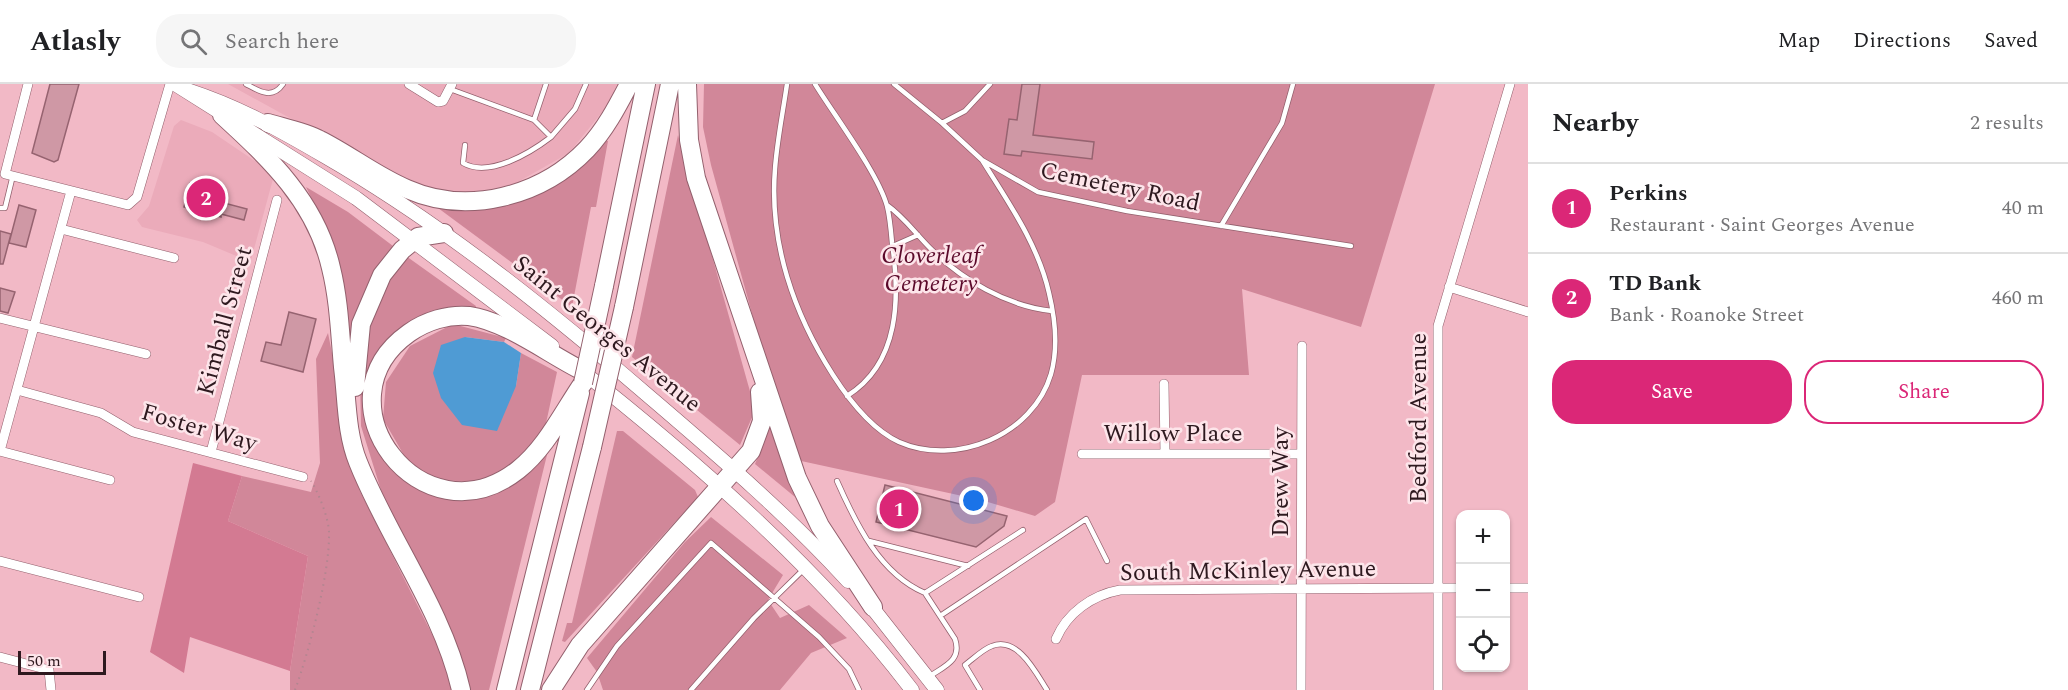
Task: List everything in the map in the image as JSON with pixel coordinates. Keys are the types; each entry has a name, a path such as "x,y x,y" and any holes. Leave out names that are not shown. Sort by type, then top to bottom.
{"highway":[{"path":"268,123 318,139 386,180 409,190 451,201 482,201 531,188 567,167 601,132 628,84"},
{"path":"506,690 562,428 581,376 604,286 646,84"},
{"path":"530,690 592,447 624,307 670,84"},
{"path":"551,690 580,645 735,471 755,444 763,413 761,395 741,316 693,164 687,126 687,84"},
{"path":"222,115 283,174 305,204 320,234 333,278 351,434 357,460 446,642 461,690"},
{"path":"368,483 356,411 355,373 359,336 368,304 382,275 413,240 423,235 444,233"},
{"path":"562,428 508,477 473,490 437,488 408,474 384,447 375,423 373,399 375,384 385,358 404,337 428,322 457,316 496,323 581,376"},
{"path":"741,316 758,358 804,495 824,532 873,607"}],"main road":[{"name":"Saint Georges Avenue","path":"181,87 227,102 268,123 367,181 444,233 591,348 778,510 873,607 937,690"},
{"name":"Saint Georges Avenue","path":"181,87 222,115 321,175 413,240 720,489 805,568 850,614 907,688"},
{"path":"743,510 753,504 778,510"}],"street":[{"path":"28,84 6,174 124,204 135,201 170,84"},
{"path":"409,84 433,99 443,101 451,87"},
{"name":"Bedford Avenue","path":"1438,690 1436,346 1438,326 1510,84"},
{"path":"71,191 17,390 4,425 0,451 110,480"},
{"name":"Kimball Street","path":"211,452 277,200"},
{"path":"61,229 174,258"},
{"path":"1449,287 1528,312"},
{"path":"0,318 146,354"},
{"name":"Drew Way","path":"1301,690 1302,346"},
{"path":"1164,384 1165,454"},
{"name":"Foster Way","path":"17,390 101,413 133,432 303,477"},
{"name":"Willow Place","path":"1082,454 1300,454"},
{"path":"0,561 139,597"},
{"name":"South McKinley Avenue","path":"1056,639 1069,617 1095,598 1111,591 1456,588"},
{"path":"1510,588 1528,588"},
{"path":"0,657 49,670 51,690"}],"lane":[{"path":"246,84 266,93 274,92 283,84"},
{"path":"534,120 546,84"},
{"path":"465,145 463,163 484,166 523,154 551,137 575,110 586,84"},
{"name":"Cemetery Road","path":"787,84 775,171 778,237 798,313 809,336 854,405 898,441 935,451 953,450 982,443 1001,435 1019,422 1032,410 1042,393 1053,363 1052,311 1044,276 1028,235 982,160"},
{"path":"814,84 869,170 887,205 893,246 898,296 890,338 875,369 858,389 847,396"},
{"name":"Cemetery Road","path":"894,84 942,123 982,160 1038,192 1127,211 1351,246"},
{"path":"942,123 965,111 990,84"},
{"name":"Cemetery Road","path":"1221,226 1282,123 1293,84"},
{"path":"451,87 534,120 551,137"},
{"path":"0,208 5,208 13,176"},
{"path":"887,205 899,213 948,264 991,291 1021,306 1052,311"},
{"path":"893,246 918,235"},
{"path":"837,481 859,529 899,578 925,593 955,639 956,657 965,665 980,690"},
{"path":"940,616 1086,519 1107,561"},
{"path":"925,593 1023,530"},
{"path":"869,541 968,566"},
{"path":"587,690 620,642 711,543 819,637 849,669 859,690"},
{"path":"691,690 805,568"},
{"path":"965,665 992,646 1006,647 1022,653 1047,690"},
{"path":"928,677 956,657"}],"path":[{"path":"295,690 303,669 326,568 329,531 312,481 303,477"}],"shaded area":[{"path":"228,84 617,84 607,106 569,153 507,188 453,196 395,176"},
{"path":"181,120 212,132 258,163 273,179 251,260 203,242 142,227 137,220 149,206 174,126"},
{"path":"193,463 242,476 228,521 308,556 290,671 190,637 184,673 150,652"}],"green space":[{"name":"Cloverleaf Cemetery","path":"704,84 1435,84 1361,327 1242,289 1249,375 1082,375 1055,502 1035,516 981,500 792,459 711,165 703,127"},
{"path":"678,135 753,402 753,415 740,445 632,357"},
{"path":"608,141 596,207 591,207 572,307 438,208 439,205 482,207"},
{"path":"306,187 348,212 393,246 366,290 349,357 334,244"},
{"path":"406,256 476,306 475,311 401,330 369,422 375,443 385,461 397,473 420,489 450,497 547,455 489,690 468,690 385,503 361,426 360,380 366,334 384,287"},
{"path":"453,324 506,338 504,342 465,337 516,386 521,353 557,372 545,428 513,466 477,482 436,480 409,464 383,419 386,382 410,346"},
{"path":"328,333 359,489 443,656 453,690 290,690 290,671 308,556 228,521 242,476 311,492 320,463 316,359"},
{"path":"771,424 795,497 755,464"},
{"path":"617,431 623,431 695,490 698,497 565,642 562,641 567,623 572,623"},
{"path":"711,517 783,575 768,600 780,618 809,605 847,638 811,653 780,690 603,690 597,672 587,658 685,542"}],"water":[{"path":"465,337 504,342 521,353 516,386 497,431 462,425 441,398 433,373 441,345"}],"building":[{"path":"50,84 79,84 58,160 54,162 32,153"},
{"path":"1022,84 1040,84 1033,135 1094,142 1092,159 1022,151 1021,156 1004,154 1009,119 1017,120"},
{"path":"209,182 221,185 219,191 227,193 224,203 247,209 244,220 221,214 221,217 184,207 190,183 207,188"},
{"path":"19,205 36,210 26,247 9,243"},
{"path":"0,231 11,234 3,264 0,264"},
{"path":"0,288 15,292 8,313 0,311"},
{"path":"289,312 316,319 303,372 261,361 266,342 281,345"},
{"path":"885,485 1007,516 1004,526 976,547 876,522"}],"place":[{"name":"TD Bank","path":"206,198"},
{"name":"Perkins","path":"899,509"}]}
